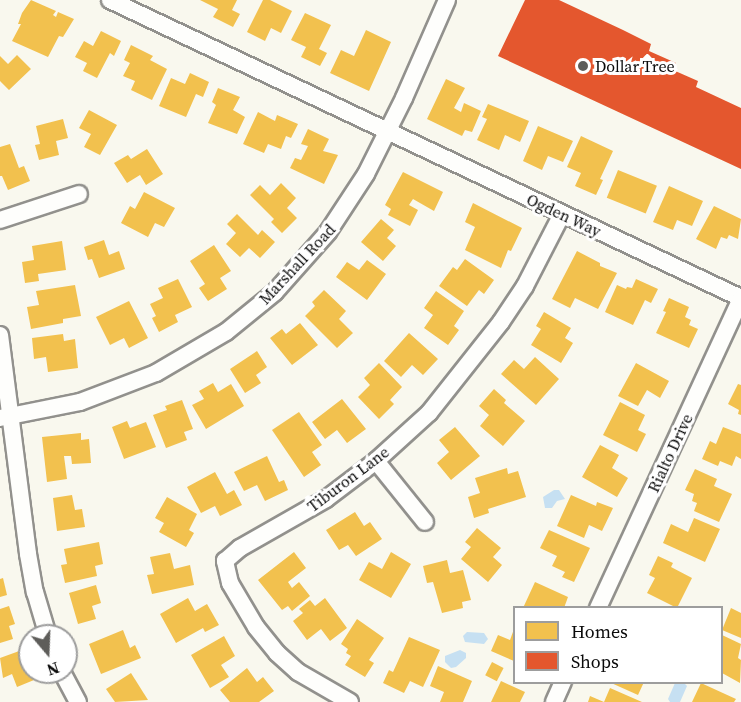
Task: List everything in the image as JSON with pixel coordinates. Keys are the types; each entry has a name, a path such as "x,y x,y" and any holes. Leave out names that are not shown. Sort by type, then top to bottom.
{"street":[{"name":"Ogden Way","path":"110,0 741,298"},
{"name":"Marshall Road","path":"6,417 80,402 129,385 181,360 250,313 283,283 328,232 366,174 447,0"},
{"path":"0,220 79,194"},
{"name":"Tiburon Lane","path":"350,702 298,672 277,653 256,627 230,584 225,561 240,548 326,499 376,461 429,413 473,360 525,286 562,214"},
{"name":"Rialto Drive","path":"599,606 741,298"},
{"path":"0,335 6,417 30,564 45,624"},
{"path":"376,461 425,522"},
{"path":"68,684 78,702"},
{"path":"554,702 562,684"}],"water":[{"path":"554,490 559,490 565,499 557,501 552,508 545,508 543,497"},
{"path":"467,632 484,633 488,639 484,644 465,642 463,636"},
{"path":"460,650 466,653 466,658 456,667 451,668 445,662 445,656"},
{"path":"675,684 687,686 680,702 670,702 668,699"}],"building: Homes":[{"path":"31,0 56,11 53,15 56,17 58,12 74,19 63,37 59,36 48,57 12,41 21,24 18,24 22,13"},
{"path":"200,0 237,0 232,10 240,14 233,27 213,17 218,9"},
{"path":"263,0 270,0 292,11 281,33 271,28 265,41 247,32"},
{"path":"305,13 331,25 319,49 327,53 320,66 301,57 306,47 291,40"},
{"path":"366,30 391,42 369,91 330,73 341,50 354,56"},
{"path":"101,31 121,41 114,56 110,53 97,78 83,71 87,63 75,57 84,41 93,46"},
{"path":"131,45 153,56 150,60 167,69 152,100 131,90 135,81 123,76 130,63 124,60"},
{"path":"17,55 31,69 9,90 0,81 0,56 8,64"},
{"path":"190,73 209,82 203,97 196,94 186,117 159,106 171,78 185,84"},
{"path":"446,79 465,88 454,108 461,112 464,103 481,111 472,132 465,130 462,136 427,119"},
{"path":"218,88 240,97 233,110 245,117 237,134 208,123 216,105 212,102"},
{"path":"488,104 529,121 520,142 505,135 499,150 477,140 487,119 482,117"},
{"path":"89,110 117,125 100,155 84,147 91,134 79,128"},
{"path":"258,112 275,121 277,115 298,124 291,138 286,136 281,149 268,144 264,153 243,144"},
{"path":"63,119 68,138 56,141 59,155 39,160 35,145 40,144 36,126"},
{"path":"538,126 573,141 563,162 548,156 542,170 523,161"},
{"path":"308,129 329,139 323,151 338,155 324,184 290,168 295,158 301,160 308,146 301,144"},
{"path":"581,136 613,151 600,179 603,180 596,195 575,186 581,173 567,167"},
{"path":"10,144 19,168 24,166 30,181 8,190 0,176 0,147"},
{"path":"147,149 163,174 146,185 140,175 127,183 114,163 128,155 131,159"},
{"path":"618,170 657,186 646,214 607,198"},
{"path":"403,172 443,192 434,211 413,199 409,205 418,210 410,226 388,215 391,209 385,205"},
{"path":"281,183 296,198 287,208 297,218 282,233 271,222 274,219 250,195 260,185 270,195"},
{"path":"669,186 703,201 692,226 677,220 673,230 653,222"},
{"path":"144,192 175,208 164,227 155,223 148,237 121,223 130,206 135,209"},
{"path":"473,203 522,228 511,251 508,250 501,268 465,250 475,227 465,222"},
{"path":"714,206 741,219 738,239 729,235 727,239 721,237 716,249 696,239"},
{"path":"237,214 258,235 262,230 275,242 260,258 249,248 240,257 226,244 236,233 227,224"},
{"path":"381,219 394,230 387,238 396,246 383,261 361,242"},
{"path":"104,240 109,255 119,251 125,269 99,278 92,259 88,260 84,247"},
{"path":"62,241 66,270 38,274 39,281 25,283 22,262 34,260 32,246"},
{"path":"214,245 231,271 220,278 227,289 208,301 199,288 205,284 190,261"},
{"path":"577,251 600,263 600,266 617,273 598,309 575,298 570,308 552,299"},
{"path":"465,259 494,280 484,294 479,290 467,306 439,286 453,267 457,270"},
{"path":"367,260 386,274 367,300 336,277 347,262 359,270"},
{"path":"178,279 192,307 175,315 178,322 159,332 152,318 156,316 150,304 163,298 158,288"},
{"path":"636,279 658,289 651,303 645,300 633,325 605,312 617,285 626,289 627,287 632,288"},
{"path":"75,285 81,316 63,319 63,323 31,329 27,307 39,305 36,291"},
{"path":"324,290 346,311 339,319 353,333 337,348 305,316 315,306 312,302"},
{"path":"436,291 464,311 454,326 459,330 448,345 424,328 433,315 424,308"},
{"path":"669,298 689,307 685,317 691,320 689,325 698,329 689,348 656,333 666,312 663,311"},
{"path":"129,301 148,338 129,348 124,338 110,345 96,317"},
{"path":"544,312 571,328 565,338 573,343 561,363 531,345 541,329 536,326"},
{"path":"300,323 318,345 292,365 270,338 282,329 286,334"},
{"path":"409,333 438,359 423,375 412,365 401,377 384,361"},
{"path":"63,334 64,341 75,339 78,368 48,372 46,357 34,359 32,338"},
{"path":"257,351 267,367 256,375 261,383 245,393 230,369"},
{"path":"535,357 559,379 536,405 501,374 514,360 524,369"},
{"path":"379,363 402,387 390,400 394,404 379,419 358,397 370,385 364,378"},
{"path":"636,363 669,381 660,398 647,390 638,406 618,396"},
{"path":"213,383 218,392 231,384 244,406 206,429 192,405 204,399 199,391"},
{"path":"738,384 741,385 741,415 738,414 739,410 728,404"},
{"path":"494,389 506,400 504,403 525,421 503,446 480,426 489,415 479,406"},
{"path":"342,399 366,429 347,443 337,430 325,439 312,422"},
{"path":"182,400 193,429 184,432 187,440 166,448 153,415 167,410 165,406"},
{"path":"620,402 645,415 638,430 646,434 637,452 603,435"},
{"path":"299,412 322,445 312,452 321,465 304,477 272,430"},
{"path":"127,421 130,428 146,422 156,447 124,459 112,427"},
{"path":"455,427 480,456 451,480 437,463 449,452 439,440"},
{"path":"723,427 741,434 741,459 736,456 732,466 720,461 718,466 702,459 710,441 716,444"},
{"path":"81,433 81,440 89,439 91,463 72,464 71,456 64,456 67,479 47,482 42,437"},
{"path":"600,445 619,455 612,468 628,478 617,497 582,477"},
{"path":"267,456 279,482 284,480 288,490 265,501 257,485 244,491 234,472"},
{"path":"507,468 508,474 518,471 526,497 488,509 489,513 474,518 468,497 480,493 475,478"},
{"path":"695,469 717,479 714,486 732,494 719,522 694,511 697,503 692,501 694,494 685,490"},
{"path":"215,472 227,494 234,490 242,505 220,516 215,506 201,513 187,487"},
{"path":"72,495 75,510 82,509 85,527 57,531 53,498"},
{"path":"571,495 596,506 597,502 613,508 602,531 589,525 584,538 557,526"},
{"path":"167,497 197,514 189,530 194,533 186,547 159,532 164,523 155,518"},
{"path":"355,512 364,526 370,522 382,539 356,556 348,545 339,550 326,530"},
{"path":"694,518 720,529 705,562 663,543 671,524 688,532"},
{"path":"477,528 501,548 493,557 502,565 488,582 461,559 471,547 465,542"},
{"path":"549,530 590,548 574,582 562,577 565,572 552,566 557,556 540,548"},
{"path":"99,542 103,564 95,566 97,576 65,583 61,565 67,564 64,549"},
{"path":"294,552 306,568 288,582 292,588 299,582 310,596 292,611 288,606 282,610 258,580"},
{"path":"391,552 411,564 391,598 359,580 369,562 382,569"},
{"path":"170,553 174,569 190,565 194,585 152,594 147,575 154,574 150,557"},
{"path":"658,556 673,563 671,567 692,578 678,606 673,606 647,593 655,578 649,575"},
{"path":"447,560 450,573 463,570 471,600 462,602 463,608 442,613 433,582 427,583 423,566"},
{"path":"3,578 7,595 0,597 0,579"},
{"path":"535,582 568,597 565,606 524,606"},
{"path":"96,585 101,603 92,606 96,619 78,624 69,593"},
{"path":"188,598 195,611 207,604 219,625 205,632 203,628 176,643 160,614"},
{"path":"325,598 347,628 330,641 321,629 307,640 293,621 303,613 299,609 310,600 315,606"},
{"path":"9,606 15,624 9,626 13,639 0,643 0,609"},
{"path":"731,608 741,613 741,638 723,630"},
{"path":"357,619 384,638 369,660 374,663 365,677 345,665 351,656 346,653 348,649 341,644"},
{"path":"123,630 130,648 135,645 141,658 101,674 89,644"},
{"path":"513,632 513,661 491,651 498,635 510,640"},
{"path":"723,635 741,644 738,658 741,660 740,683 723,674"},
{"path":"224,636 235,656 221,665 229,677 210,688 191,655"},
{"path":"409,637 440,650 423,687 410,681 404,693 383,683 389,670 393,672"},
{"path":"18,651 18,684 24,684 17,687 12,674 3,678 0,658"},
{"path":"492,662 504,668 497,681 485,675"},
{"path":"438,666 472,681 463,702 440,702 444,692 430,686"},
{"path":"247,668 257,682 263,677 274,691 259,702 230,702 220,690"},
{"path":"131,673 148,700 115,702 106,689"},
{"path":"501,681 525,692 520,702 491,702"},
{"path":"613,684 643,684 638,695"},
{"path":"701,684 736,699 734,702 692,702"},
{"path":"610,688 642,702 604,702"},
{"path":"590,696 604,702 588,702"}],"building: Shops":[{"path":"525,0 559,0 651,44 649,51 676,63 673,70 698,81 696,87 741,108 741,169 498,56"}],"place":[{"name":"Dollar Tree","path":"583,66"}]}
